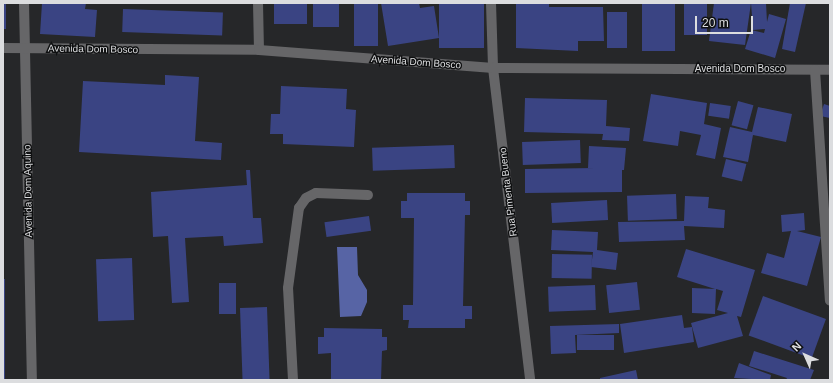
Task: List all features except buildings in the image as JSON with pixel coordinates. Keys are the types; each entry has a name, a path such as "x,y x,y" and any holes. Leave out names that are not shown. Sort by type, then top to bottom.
{"street":[{"name":"Avenida Dom Aquino","path":"24,3 32,380"},
{"path":"258,3 259,50"},
{"name":"Rua Pimenta Bueno","path":"491,3 493,68 530,380"},
{"name":"Avenida Dom Bosco","path":"3,48 259,50 493,68 830,70"},
{"path":"815,70 830,300"},
{"path":"293,380 288,288 299,208 306,198 316,193 368,195"}],"water":[{"path":"337,247 357,247 358,275 367,290 367,302 361,316 340,317"}]}
